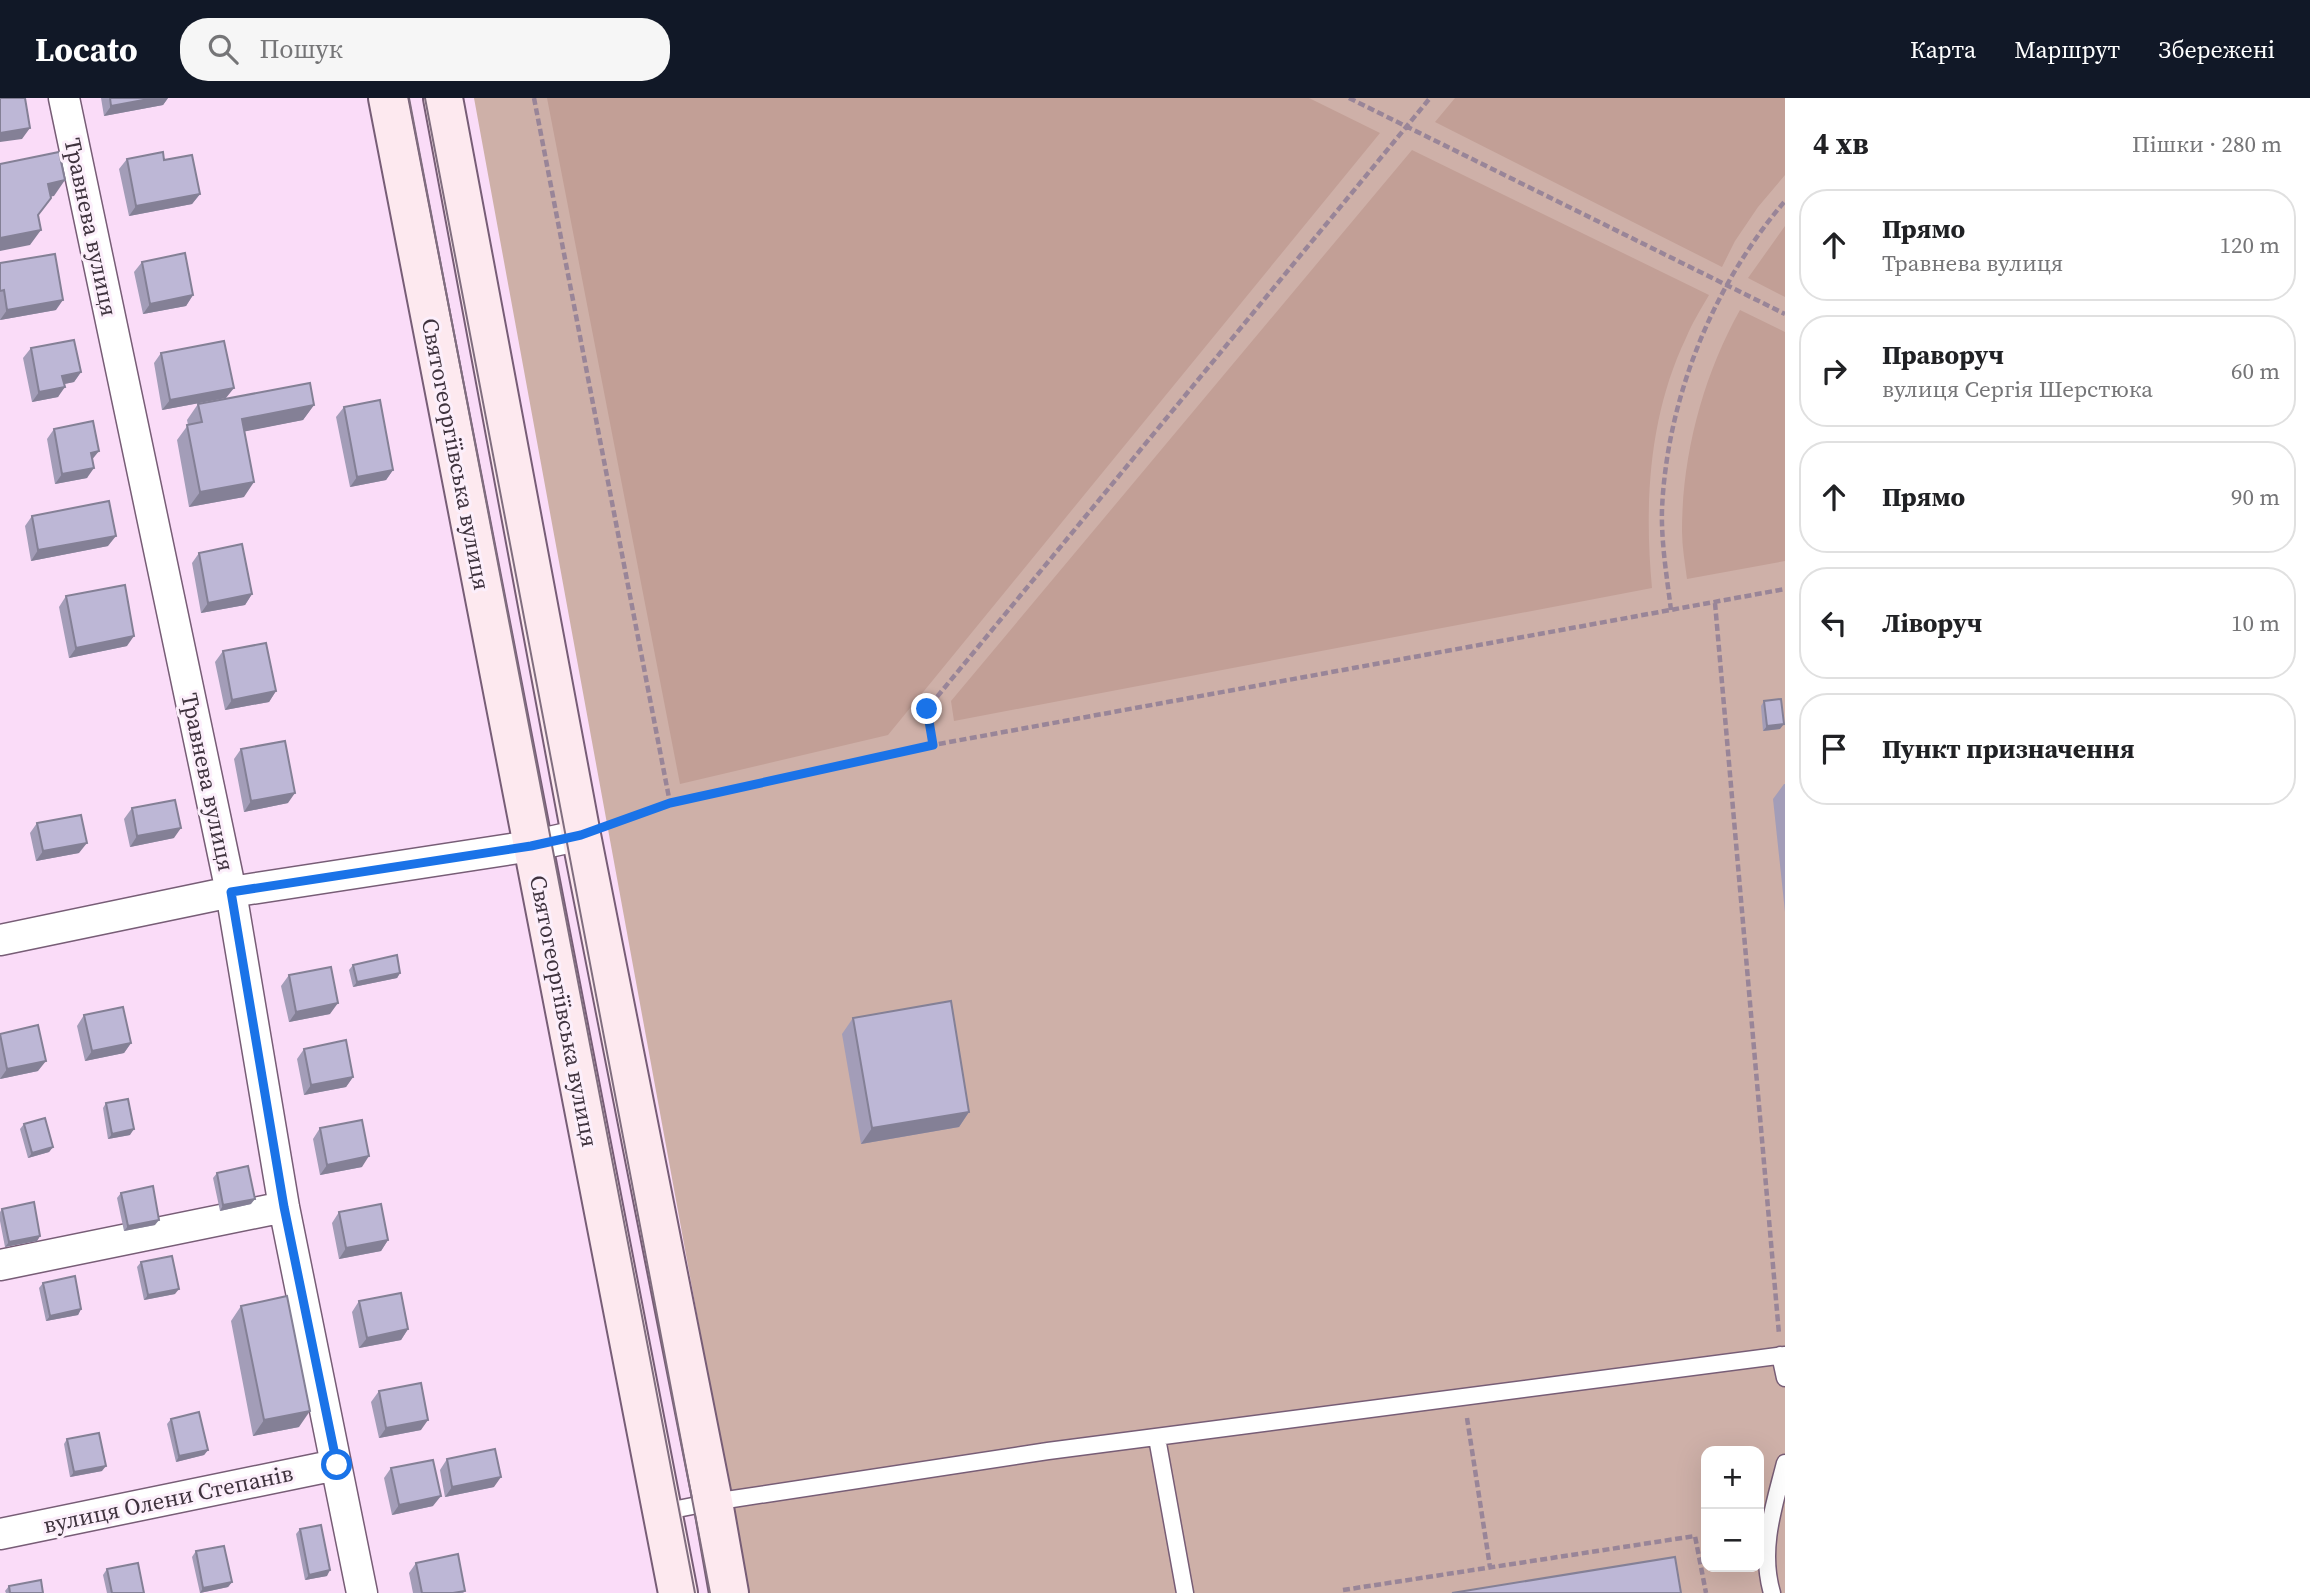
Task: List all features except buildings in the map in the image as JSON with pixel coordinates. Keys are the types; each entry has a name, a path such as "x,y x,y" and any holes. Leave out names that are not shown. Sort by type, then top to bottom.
{"main road":[{"name":"Святогеоргіївська вулиця","path":"388,98 678,1593"},
{"path":"443,98 581,835 729,1593"}],"street":[{"name":"Травнева вулиця","path":"64,98 231,892 284,1207 362,1593"},
{"path":"0,940 231,892 531,846 581,835"},
{"path":"0,1265 284,1207"},
{"name":"вулиця Олени Степанів","path":"0,1534 337,1465"}],"lane":[{"path":"662,1512 1048,1451 1783,1355 1785,1378"},
{"path":"1157,1438 1185,1593"},
{"path":"1772,1593 1767,1574 1769,1523 1785,1463"}],"path":[{"path":"534,98 670,803"},
{"path":"1349,98 1785,314"},
{"path":"933,745 927,709 1430,98"},
{"path":"1671,610 1662,513 1665,471 1675,419 1688,375 1726,284 1785,201"},
{"path":"581,835 670,803 933,745 1785,589"},
{"path":"1716,603 1783,1355"},
{"path":"1464,1396 1490,1567"},
{"path":"1343,1590 1695,1536 1706,1593"}],"shaded area":[{"path":"474,98 1785,98 1785,1593 748,1593"},
{"path":"547,98 1309,98 1380,133 888,735 680,784"},
{"path":"1455,98 1785,98 1785,175 1758,207 1735,241 1722,267 1435,122"},
{"path":"1412,150 1709,295 1691,327 1674,367 1657,429 1649,492 1652,588 954,721 951,701"},
{"path":"1785,226 1785,297 1748,278"},
{"path":"1740,310 1785,332 1785,561 1687,579 1682,531 1691,445 1705,389"}],"tram line":[{"path":"409,98 695,1593"},
{"path":"425,98 710,1593"}],"route":[{"path":"337,1465 284,1207 231,892 531,846 581,835 670,803 933,745 927,709"}]}
